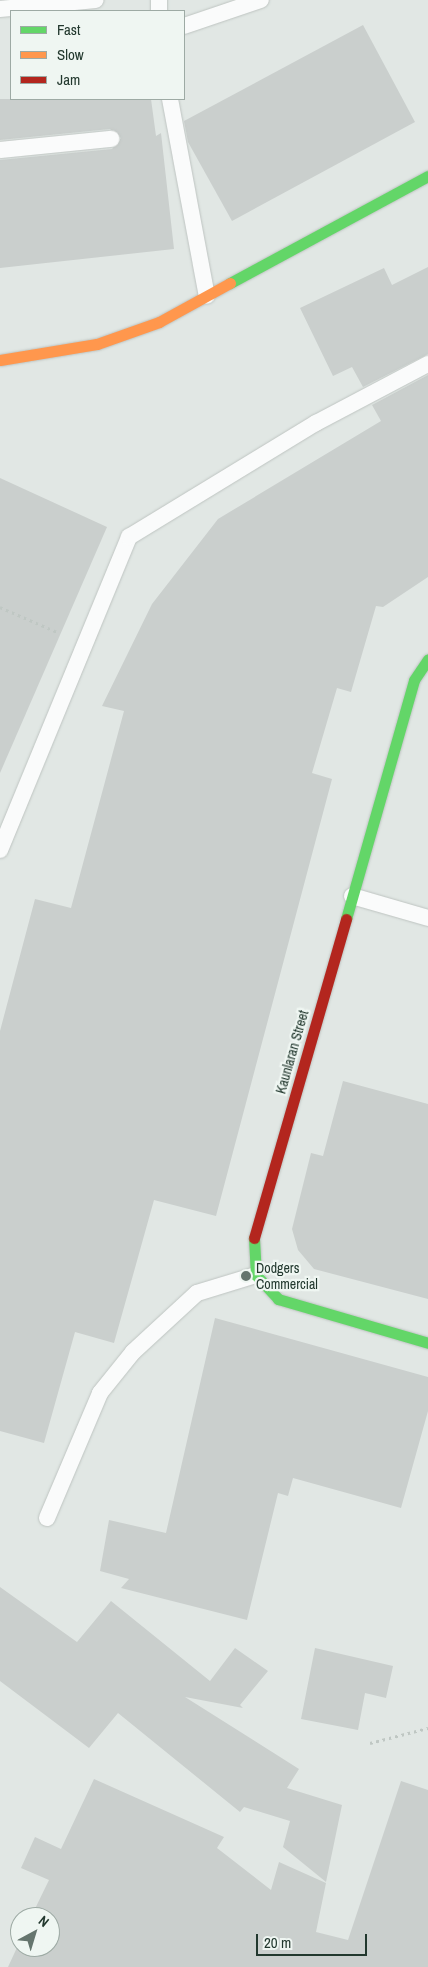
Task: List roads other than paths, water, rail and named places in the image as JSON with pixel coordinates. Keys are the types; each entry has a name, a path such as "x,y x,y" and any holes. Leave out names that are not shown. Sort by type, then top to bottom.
{"street":[{"path":"0,360 97,344 159,322 428,176"},
{"name":"Kaunlaran Street","path":"256,1275 252,1247 414,680 428,659"},
{"path":"256,1275 278,1299 428,1343"}],"lane":[{"path":"0,10 96,0"},
{"path":"185,26 260,0"},
{"path":"170,100 207,296"},
{"path":"0,150 112,139"},
{"path":"0,850 129,536 316,423 428,364"},
{"path":"352,896 428,918"},
{"path":"47,1518 100,1393 133,1352 197,1293 256,1275"}],"place":[{"name":"Dodgers Commercial","path":"246,1276"}]}
